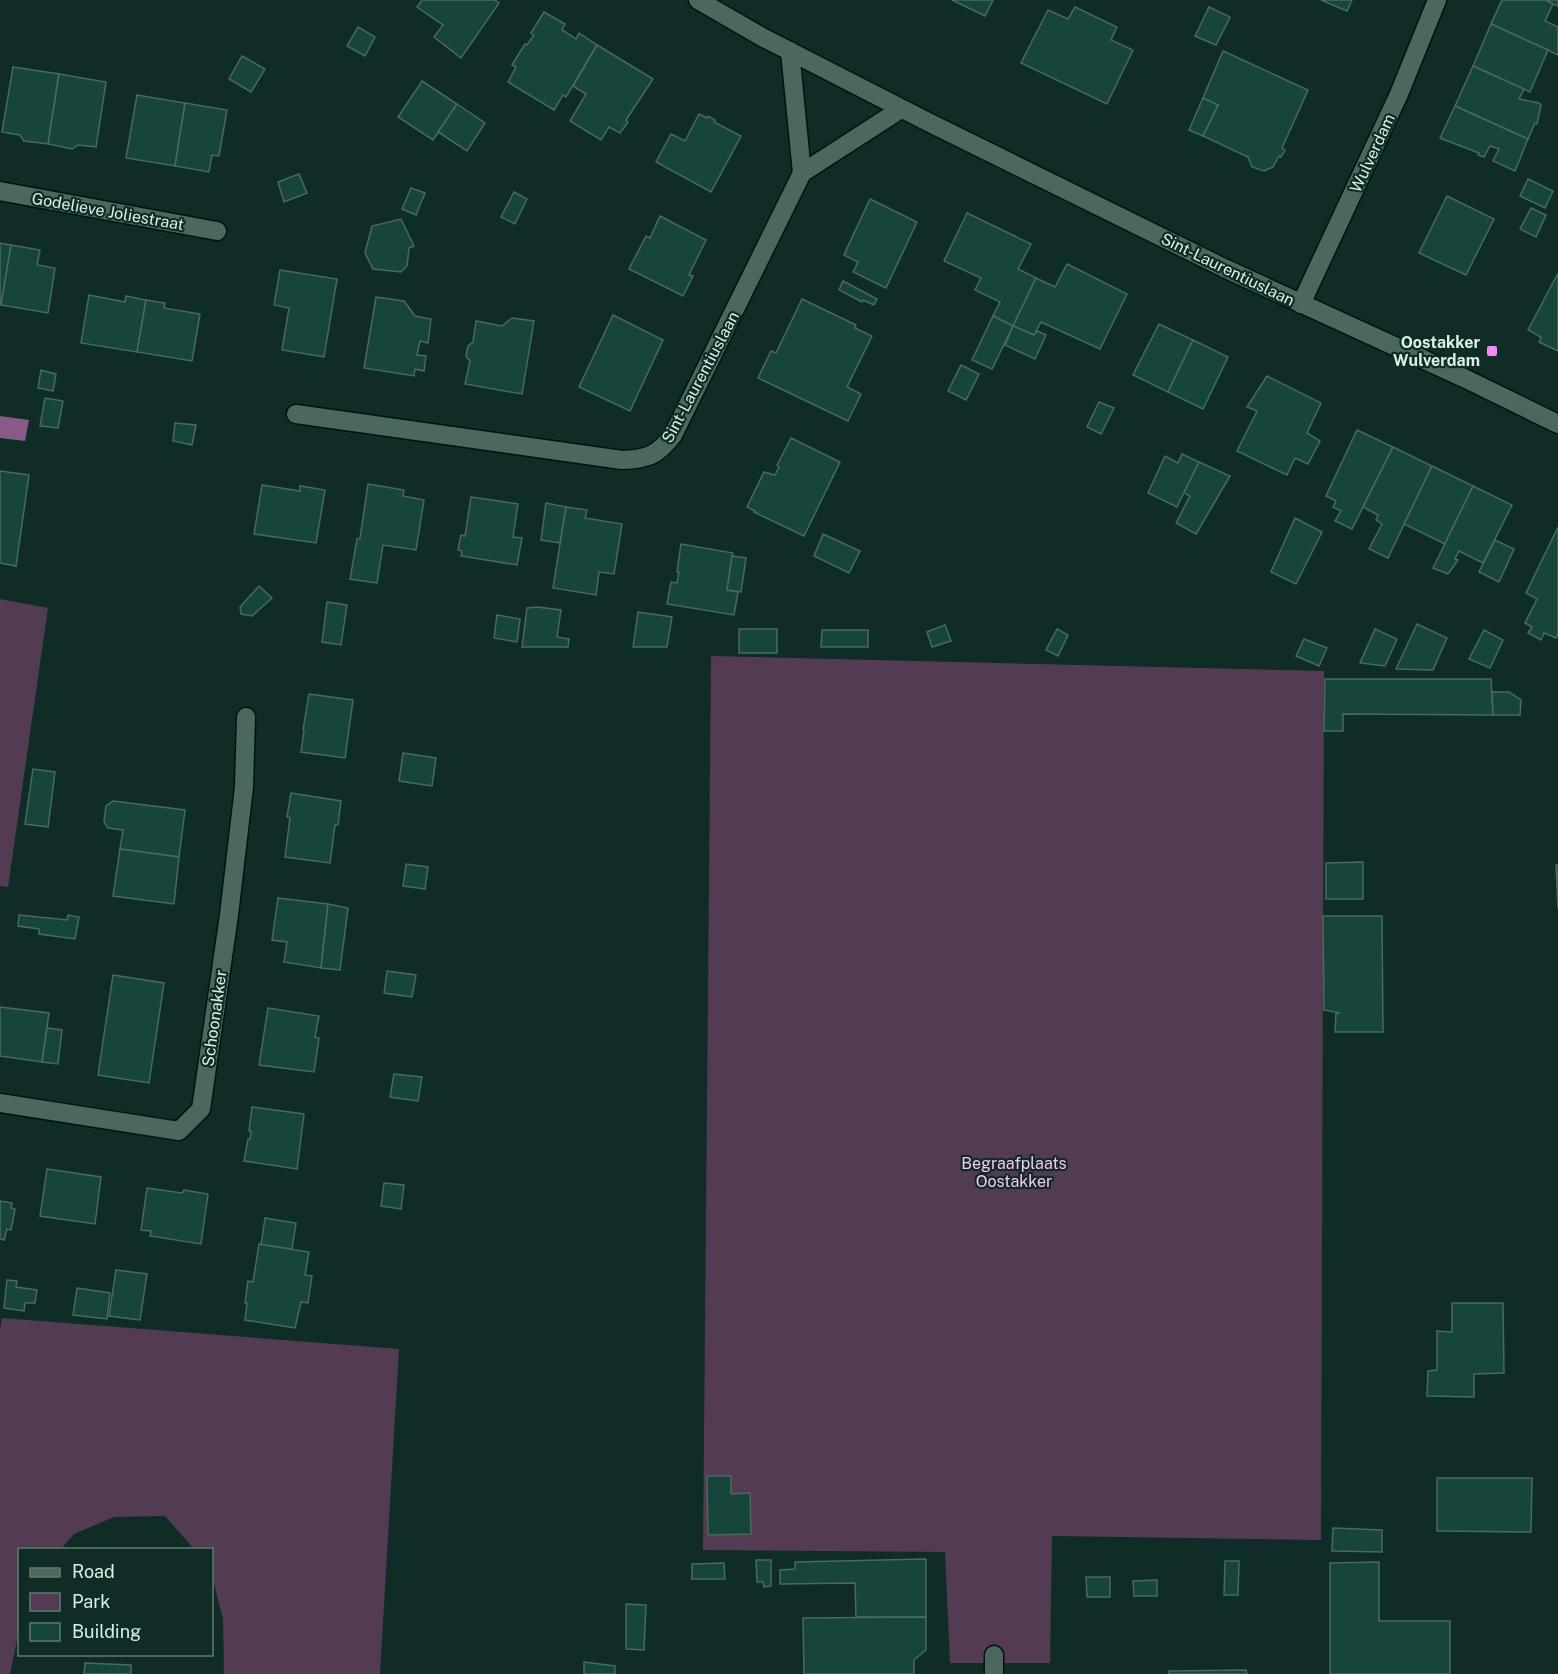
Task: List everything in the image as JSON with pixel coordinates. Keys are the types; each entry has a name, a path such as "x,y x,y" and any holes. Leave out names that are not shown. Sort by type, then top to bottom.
{"street":[{"name":"Sint-Laurentiuslaan","path":"698,0 790,51 902,108 1301,304 1464,378 1558,424"},
{"name":"Wulverdam","path":"1301,304 1399,94 1437,0"},
{"path":"790,51 802,173 902,108"},
{"name":"Sint-Laurentiuslaan","path":"296,414 622,460 644,459 663,448 673,435 802,173"},
{"name":"Godelieve Joliestraat","path":"0,192 217,231"},
{"name":"Schoonakker","path":"0,1103 179,1131 201,1108 229,915 244,787 246,717"},
{"path":"994,1655 994,1674"}],"green space":[{"path":"0,599 48,608 8,887 0,886"},
{"name":"Begraafplaats Oostakker","path":"711,656 1324,671 1321,1540 1052,1536 1050,1663 950,1663 945,1552 703,1550"},
{"path":"2,1318 399,1349 380,1674 224,1674 223,1619 213,1580 213,1548 193,1548 165,1516 114,1517 74,1534 62,1548 18,1548 18,1635 10,1674 0,1674 0,1329"}],"shaded area":[{"path":"0,416 29,420 25,441 0,438"}],"building":[{"path":"422,0 495,0 499,3 461,58 434,37 443,25 417,7"},
{"path":"952,0 993,0 985,16"},
{"path":"1321,0 1352,0 1347,11"},
{"path":"1502,0 1546,0 1553,4 1545,21 1558,27 1558,55 1491,24"},
{"path":"1546,0 1558,0 1558,6 1553,4"},
{"path":"1075,7 1117,27 1111,40 1133,50 1107,104 1021,63 1048,10 1068,19"},
{"path":"1209,7 1230,17 1216,45 1195,36"},
{"path":"544,12 565,24 562,30 576,39 579,33 597,45 566,97 563,95 554,110 508,82 516,67 512,65 525,44 527,45 534,35 531,33"},
{"path":"1491,24 1548,50 1530,92 1473,66"},
{"path":"358,27 375,37 365,56 347,46"},
{"path":"597,45 653,79 620,133 609,127 601,140 570,121 586,94 573,86"},
{"path":"1223,51 1308,90 1282,148 1285,150 1273,167 1264,171 1252,167 1248,157 1203,136 1218,105 1203,98"},
{"path":"242,56 265,69 251,92 229,79"},
{"path":"1473,66 1524,89 1519,99 1541,105 1537,124 1535,123 1528,139 1455,106"},
{"path":"13,67 59,74 48,144 24,141 20,135 2,132"},
{"path":"59,74 106,82 96,147 78,145 72,149 48,144"},
{"path":"422,81 457,104 433,140 398,117"},
{"path":"137,95 185,103 175,166 126,158"},
{"path":"1203,98 1218,105 1203,136 1189,130"},
{"path":"185,103 227,110 219,156 212,155 209,172 175,166"},
{"path":"457,104 485,123 467,151 438,132"},
{"path":"1455,106 1528,139 1515,171 1493,161 1499,149 1490,146 1484,157 1440,138"},
{"path":"699,114 707,118 708,116 715,120 714,122 741,136 711,192 656,162 671,134 685,141"},
{"path":"299,174 307,193 284,202 278,182"},
{"path":"1528,179 1553,191 1545,208 1520,196"},
{"path":"411,188 425,193 416,215 402,209"},
{"path":"514,192 527,199 515,224 501,217"},
{"path":"1447,196 1494,219 1466,275 1419,253"},
{"path":"870,199 917,222 886,288 853,272 858,262 844,255"},
{"path":"1531,208 1546,215 1536,237 1520,229"},
{"path":"967,213 1031,244 1018,269 1036,278 1013,326 993,316 1000,302 975,290 981,278 944,261"},
{"path":"660,216 706,240 689,275 693,276 683,296 629,269 646,236 650,238"},
{"path":"401,219 414,246 409,248 407,266 401,272 373,269 365,253 372,226"},
{"path":"0,243 11,245 1,305 0,305"},
{"path":"11,245 40,250 37,265 55,268 48,313 1,305"},
{"path":"1067,264 1127,294 1100,349 1041,322 1034,335 1013,326 1036,278 1055,287"},
{"path":"280,270 337,279 324,357 282,350 289,308 274,305"},
{"path":"1558,273 1558,351 1539,342 1541,337 1528,330"},
{"path":"843,281 877,299 874,305 863,300 862,302 839,290"},
{"path":"89,295 125,302 126,296 146,300 137,352 81,343"},
{"path":"376,297 404,301 415,316 431,319 428,343 420,341 417,355 426,356 424,371 415,369 414,376 364,368"},
{"path":"802,299 856,325 855,328 872,336 847,387 861,394 848,421 758,378 771,351 776,353"},
{"path":"146,300 165,303 164,308 200,314 192,361 137,352"},
{"path":"613,315 663,340 630,411 579,387"},
{"path":"993,316 1013,326 992,369 972,360"},
{"path":"512,318 534,321 522,394 465,384 470,361 466,356 468,346 473,342 476,321 502,326"},
{"path":"1159,324 1193,340 1168,392 1133,375"},
{"path":"1013,326 1034,335 1037,331 1046,335 1035,359 1005,345"},
{"path":"1193,340 1228,357 1203,409 1168,392"},
{"path":"961,365 979,374 966,400 948,391"},
{"path":"41,370 56,374 53,391 38,388"},
{"path":"1267,376 1321,403 1307,433 1320,441 1308,464 1295,458 1287,475 1237,451 1257,411 1247,407"},
{"path":"45,398 63,401 58,428 40,426"},
{"path":"1099,402 1114,408 1101,434 1087,427"},
{"path":"175,423 196,425 192,445 173,441"},
{"path":"1357,430 1393,447 1352,529 1335,521 1341,511 1333,507 1336,501 1326,496"},
{"path":"791,438 840,462 804,536 747,507 764,472 775,475 779,467 777,465"},
{"path":"1393,447 1432,466 1388,558 1369,549 1382,524 1376,520 1378,515 1363,507"},
{"path":"1182,454 1199,462 1177,507 1148,493 1165,456 1178,463"},
{"path":"1199,462 1230,476 1196,534 1176,523 1190,496 1184,493"},
{"path":"1432,466 1473,486 1445,544 1404,524"},
{"path":"0,471 29,475 16,566 0,563"},
{"path":"368,484 404,490 403,496 424,500 416,550 383,545 377,583 350,579 357,539 360,538"},
{"path":"262,485 300,491 300,486 325,490 316,543 254,534"},
{"path":"1473,486 1512,505 1483,563 1459,551 1455,559 1458,560 1448,574 1433,568"},
{"path":"471,497 518,504 513,537 522,538 517,565 461,556 462,551 458,550 461,535 465,536"},
{"path":"546,503 566,507 560,543 541,540"},
{"path":"566,507 587,510 585,518 622,524 614,574 599,572 596,595 553,588"},
{"path":"1295,518 1322,532 1296,584 1271,572"},
{"path":"1558,527 1558,633 1556,638 1544,633 1541,640 1528,633 1532,627 1525,623 1537,599 1526,593"},
{"path":"823,534 860,551 849,573 814,556"},
{"path":"1495,540 1514,549 1499,582 1479,572"},
{"path":"681,544 733,553 727,590 738,592 734,615 667,604 671,582 677,583"},
{"path":"732,556 746,558 741,592 727,590"},
{"path":"259,586 272,598 252,616 241,614 240,607"},
{"path":"327,602 347,605 341,645 322,642"},
{"path":"527,608 561,610 557,637 569,639 568,647 522,647"},
{"path":"638,612 672,617 667,647 633,647"},
{"path":"497,615 520,619 517,642 494,638"},
{"path":"1417,624 1447,638 1433,670 1396,669"},
{"path":"945,625 951,641 932,647 927,632"},
{"path":"739,629 777,629 777,653 739,653"},
{"path":"1057,629 1068,635 1058,656 1046,650"},
{"path":"1375,629 1397,639 1385,666 1360,663"},
{"path":"822,630 868,630 868,647 821,647"},
{"path":"1484,630 1503,640 1490,668 1469,659"},
{"path":"1304,639 1327,648 1319,666 1296,656"},
{"path":"1325,679 1491,679 1493,715 1343,714 1343,731 1324,731"},
{"path":"1492,692 1509,692 1521,700 1520,715 1493,715"},
{"path":"309,694 353,700 345,758 301,752"},
{"path":"403,753 436,758 432,786 399,781"},
{"path":"33,769 55,772 48,827 25,824"},
{"path":"291,793 341,801 330,863 285,857"},
{"path":"113,801 185,810 179,857 120,849 123,830 108,828 104,822 106,806"},
{"path":"120,849 179,857 174,904 113,896"},
{"path":"1363,862 1363,899 1326,899 1326,863"},
{"path":"406,864 428,867 425,889 403,886"},
{"path":"1556,865 1558,865 1558,908"},
{"path":"278,898 328,904 321,968 284,962 287,942 272,940"},
{"path":"328,904 348,908 340,970 321,968"},
{"path":"19,915 67,920 68,915 79,917 75,939 39,934 39,929 18,926"},
{"path":"1323,916 1382,916 1383,1032 1335,1032 1336,1013 1340,1013 1324,1010"},
{"path":"387,971 416,975 412,997 384,993"},
{"path":"113,975 164,983 149,1083 98,1075"},
{"path":"0,1007 49,1013 42,1062 0,1056"},
{"path":"268,1008 319,1016 315,1037 319,1038 314,1072 259,1065"},
{"path":"47,1028 62,1030 58,1064 42,1062"},
{"path":"394,1074 422,1077 418,1101 390,1097"},
{"path":"252,1107 304,1114 297,1169 244,1161 248,1139 250,1139"},
{"path":"47,1169 101,1177 95,1224 40,1216"},
{"path":"384,1183 404,1185 401,1209 381,1206"},
{"path":"147,1188 208,1194 201,1244 150,1236 151,1231 141,1230"},
{"path":"0,1201 12,1203 11,1208 15,1209 11,1230 7,1229 4,1240 0,1239"},
{"path":"265,1218 296,1223 292,1249 261,1245"},
{"path":"259,1244 309,1252 305,1275 312,1276 308,1303 301,1302 295,1328 245,1320 248,1281 253,1282"},
{"path":"116,1270 147,1274 140,1320 109,1316"},
{"path":"7,1280 17,1281 16,1287 37,1290 35,1303 25,1303 24,1311 4,1308"},
{"path":"77,1288 110,1293 107,1319 73,1315"},
{"path":"1452,1303 1503,1303 1504,1373 1474,1374 1474,1397 1427,1396 1428,1371 1437,1370 1437,1331 1452,1332"},
{"path":"707,1476 731,1476 731,1494 750,1493 751,1534 708,1535"},
{"path":"1437,1478 1532,1478 1531,1532 1437,1531"},
{"path":"1333,1528 1382,1530 1382,1552 1332,1551"},
{"path":"926,1559 926,1617 856,1617 855,1583 780,1584 780,1570 795,1569 795,1562"},
{"path":"756,1560 771,1560 771,1586 764,1587 763,1582 757,1582"},
{"path":"1225,1561 1239,1561 1238,1595 1224,1595"},
{"path":"1379,1562 1379,1621 1450,1621 1450,1674 1330,1674 1330,1563"},
{"path":"724,1563 725,1579 692,1579 692,1564"},
{"path":"1086,1577 1110,1577 1110,1597 1087,1597"},
{"path":"1157,1580 1157,1596 1134,1596 1133,1581"},
{"path":"626,1604 646,1605 644,1650 626,1649"},
{"path":"926,1617 926,1650 914,1660 914,1674 804,1674 803,1618"},
{"path":"584,1662 615,1666 615,1674 584,1674"},
{"path":"85,1663 131,1665 131,1674 84,1674"},
{"path":"1246,1670 1247,1674 1169,1674 1169,1671"}],"place":[{"name":"Oostakker Wulverdam","path":"1492,351"}]}
